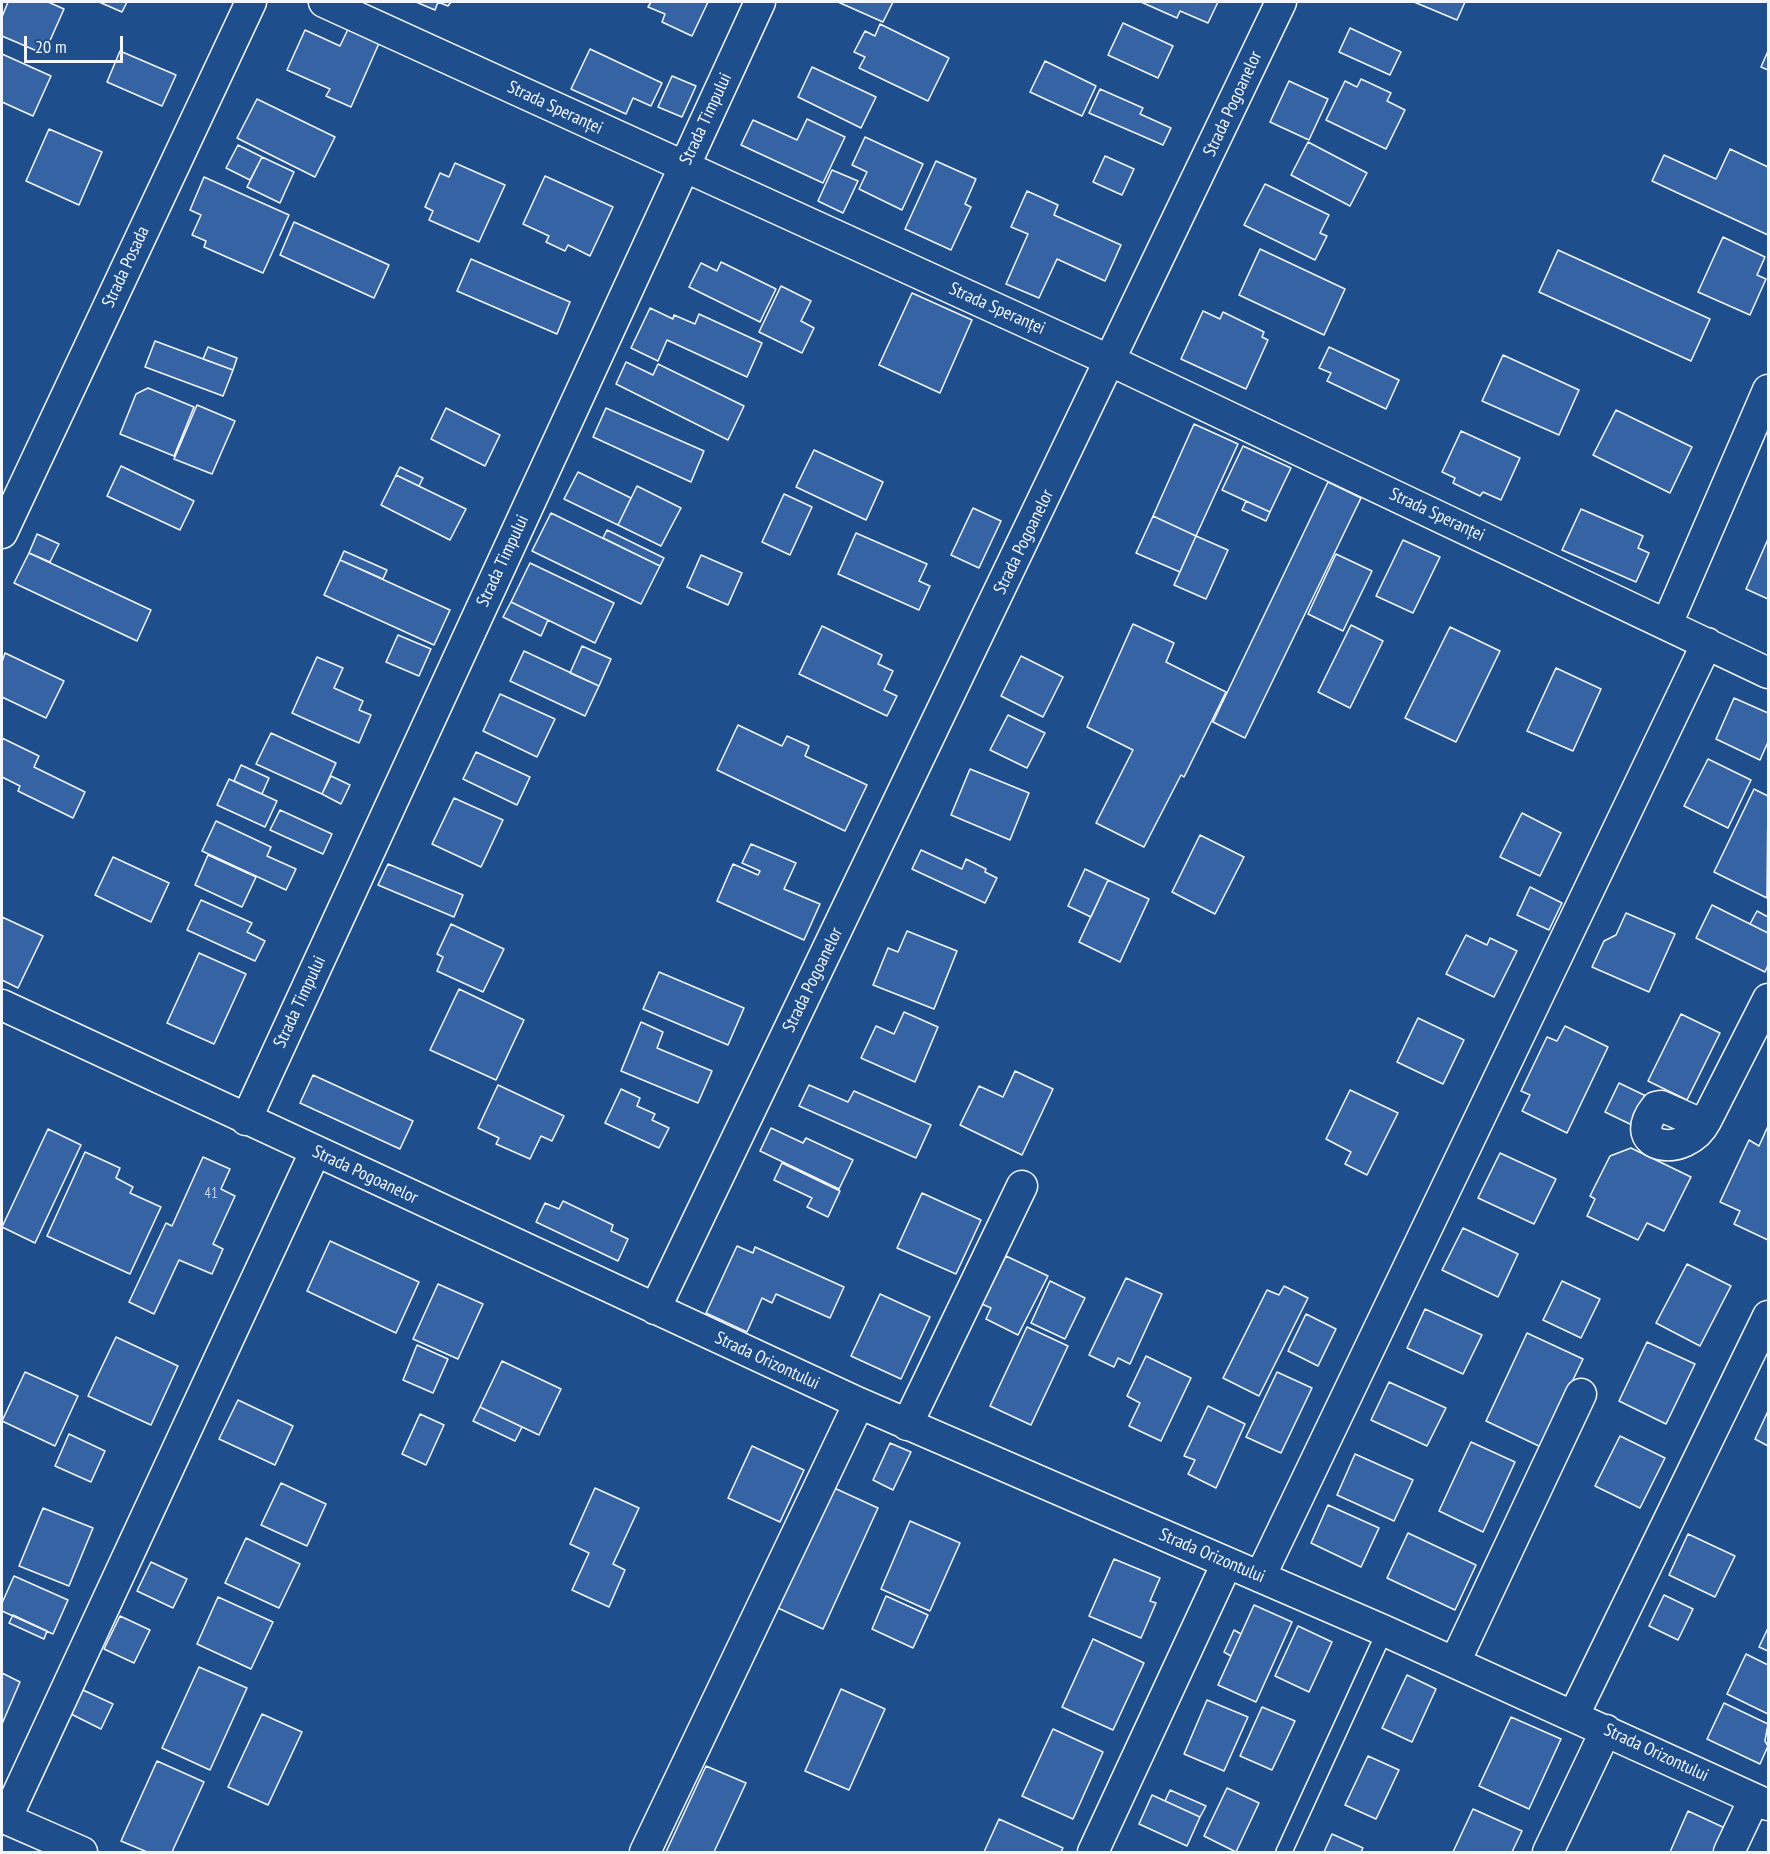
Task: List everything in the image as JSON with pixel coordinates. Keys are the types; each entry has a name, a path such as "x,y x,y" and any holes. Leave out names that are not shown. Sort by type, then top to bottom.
{"street":[{"name":"Strada Posada","path":"2,533 251,2"},
{"name":"Strada Speranței","path":"324,2 1111,361 1768,672"},
{"name":"Strada Timpului","path":"246,1120 760,2"},
{"name":"Strada Pogoanelor","path":"2,1005 655,1309 1281,2"},
{"path":"1667,624 1768,390"},
{"path":"1260,1577 1707,643"},
{"path":"1706,1121 1768,999"},
{"path":"82,1852 49,1846 4,1818 315,1152"},
{"path":"907,1425 1022,1186"},
{"name":"Strada Orizontului","path":"655,1309 907,1425 1385,1631 1761,1802"},
{"path":"1574,1715 1768,1316"},
{"path":"1455,1662 1581,1394"},
{"path":"645,1852 859,1403"},
{"path":"1093,1852 1227,1563"},
{"path":"1548,1852 1606,1730"},
{"path":"1729,1852 1761,1802"}],"lane":[{"path":"1284,1852 1385,1631"}],"building":[{"path":"8,2 48,2 64,9 44,54 2,36 2,17"},
{"path":"99,2 127,2 122,12"},
{"path":"416,2 438,2 435,10"},
{"path":"438,2 451,2 448,6"},
{"path":"651,2 708,2 692,36 662,22 665,14 648,7"},
{"path":"838,2 893,2 883,22"},
{"path":"1141,2 1218,2 1208,23 1180,11 1177,18"},
{"path":"1414,2 1465,2 1457,20"},
{"path":"1123,23 1173,46 1158,78 1108,55"},
{"path":"880,24 949,58 928,101 859,68 865,57 854,52 865,31 875,36"},
{"path":"349,27 380,41 351,107 326,96 330,89 287,70 305,30 340,46"},
{"path":"1350,28 1401,52 1390,75 1339,52"},
{"path":"590,49 662,83 651,106 633,98 626,114 571,89"},
{"path":"120,51 176,75 162,106 107,82"},
{"path":"1768,51 1768,70 1761,67"},
{"path":"2,54 51,76 33,116 2,102"},
{"path":"1045,61 1096,86 1082,116 1030,92"},
{"path":"812,67 876,97 861,128 798,97"},
{"path":"672,76 696,86 682,117 658,107"},
{"path":"1361,79 1391,93 1387,101 1405,110 1386,149 1326,120 1345,81 1357,87"},
{"path":"1289,81 1328,99 1309,140 1270,122"},
{"path":"1100,89 1143,108 1140,114 1171,128 1163,145 1089,113"},
{"path":"257,99 335,137 315,177 237,138"},
{"path":"807,119 845,137 823,183 741,145 753,120 797,140"},
{"path":"49,129 102,152 79,205 26,181"},
{"path":"865,137 923,164 902,210 859,189 867,172 852,165"},
{"path":"1308,142 1367,173 1350,206 1291,175"},
{"path":"238,145 262,157 250,180 226,168"},
{"path":"1730,149 1768,167 1768,235 1652,181 1664,155 1716,179"},
{"path":"1105,156 1134,169 1122,195 1093,182"},
{"path":"262,157 294,172 280,203 247,187"},
{"path":"936,161 976,179 965,204 971,207 951,250 905,229"},
{"path":"455,163 505,185 479,242 429,220 433,211 425,207 440,173 449,177"},
{"path":"832,170 858,181 843,213 818,201"},
{"path":"545,176 613,207 590,256 568,245 565,251 546,242 549,236 523,224"},
{"path":"204,177 289,215 263,273 204,247 206,241 192,235 201,215 190,210"},
{"path":"1265,184 1329,215 1320,233 1327,236 1315,260 1244,225"},
{"path":"1027,191 1058,205 1054,215 1121,245 1105,281 1057,259 1039,298 1006,284 1028,234 1011,227"},
{"path":"294,222 389,265 374,298 280,255"},
{"path":"1723,237 1765,257 1757,275 1766,279 1750,315 1698,292"},
{"path":"1260,249 1345,289 1324,335 1239,295"},
{"path":"1558,250 1710,319 1691,361 1539,292"},
{"path":"471,259 570,302 557,334 457,291"},
{"path":"721,262 776,289 760,322 689,287 701,263 717,271"},
{"path":"781,286 811,301 801,321 814,328 802,353 759,332"},
{"path":"912,293 972,320 940,393 879,365"},
{"path":"650,308 673,319 674,315 695,324 699,314 762,343 747,377 667,340 658,361 631,348"},
{"path":"1203,311 1220,319 1223,312 1264,332 1262,337 1268,340 1246,389 1181,359"},
{"path":"155,341 233,370 223,396 145,367"},
{"path":"208,347 237,358 233,370 203,359"},
{"path":"1329,347 1399,380 1386,409 1327,381 1331,373 1319,368"},
{"path":"1503,355 1579,390 1559,435 1482,401"},
{"path":"626,362 653,375 658,364 744,406 728,440 616,384"},
{"path":"148,388 194,407 174,456 120,434 136,394"},
{"path":"197,405 235,421 212,474 174,459"},
{"path":"446,408 500,435 485,466 431,439"},
{"path":"606,408 704,451 691,482 593,437"},
{"path":"1616,410 1692,447 1670,493 1593,455"},
{"path":"1194,424 1238,444 1196,536 1153,516"},
{"path":"1461,431 1520,458 1501,500 1483,492 1480,496 1453,483 1455,478 1442,472"},
{"path":"1243,446 1291,468 1270,512 1222,490"},
{"path":"814,450 883,482 866,520 796,487"},
{"path":"121,466 194,501 180,530 107,496"},
{"path":"400,467 423,478 419,486 396,475"},
{"path":"578,472 631,498 618,525 564,499"},
{"path":"396,475 466,509 450,540 381,505"},
{"path":"1328,482 1361,498 1245,738 1213,722"},
{"path":"637,486 681,508 661,546 618,525"},
{"path":"784,494 812,507 790,555 762,542"},
{"path":"1246,501 1270,512 1266,521 1242,510"},
{"path":"973,508 1001,521 979,568 951,555"},
{"path":"1581,509 1643,536 1638,548 1649,553 1636,582 1562,550"},
{"path":"551,513 660,566 641,604 532,551"},
{"path":"1153,516 1196,536 1180,572 1136,553"},
{"path":"607,530 664,558 660,566 603,538"},
{"path":"856,533 927,564 919,581 930,586 919,610 838,574"},
{"path":"37,534 59,544 50,562 29,553"},
{"path":"1196,536 1228,550 1206,599 1174,585"},
{"path":"1768,539 1768,599 1746,589"},
{"path":"1403,540 1440,557 1413,613 1376,596"},
{"path":"344,551 387,570 383,579 340,560"},
{"path":"29,553 151,610 137,641 14,583"},
{"path":"1336,554 1372,571 1343,631 1308,614"},
{"path":"701,555 742,573 728,605 687,587"},
{"path":"340,560 450,610 434,645 324,595"},
{"path":"530,563 614,603 595,643 511,602"},
{"path":"511,602 548,620 541,636 503,617"},
{"path":"1133,624 1174,643 1166,662 1226,692 1184,777 1181,775 1144,847 1096,823 1133,750 1087,727"},
{"path":"1351,625 1383,641 1350,708 1318,692"},
{"path":"822,626 882,655 878,664 893,671 884,690 897,696 887,716 799,674"},
{"path":"1450,627 1500,651 1456,742 1405,718"},
{"path":"398,635 431,649 419,676 386,662"},
{"path":"582,646 611,659 599,686 570,673"},
{"path":"524,651 599,686 585,716 510,681"},
{"path":"5,653 64,681 46,718 2,697 2,662"},
{"path":"1021,656 1063,677 1043,717 1001,696"},
{"path":"317,657 343,668 334,688 363,701 359,710 371,715 359,743 292,713"},
{"path":"1556,668 1601,689 1573,751 1527,731"},
{"path":"500,694 555,719 537,757 483,731"},
{"path":"1734,698 1768,713 1768,742 1760,760 1716,739"},
{"path":"1008,715 1045,733 1027,768 990,750"},
{"path":"738,725 782,746 787,736 809,746 805,756 867,785 845,831 717,770"},
{"path":"271,733 336,763 322,794 256,764"},
{"path":"2,738 39,756 34,767 85,792 73,818 18,791 20,786 2,777"},
{"path":"476,752 530,777 517,805 463,779"},
{"path":"1708,759 1751,780 1728,828 1684,806"},
{"path":"241,765 269,778 262,794 234,781"},
{"path":"970,769 1029,793 1010,840 951,815"},
{"path":"331,776 350,785 341,804 322,794"},
{"path":"229,779 277,801 265,827 217,805"},
{"path":"1754,789 1768,796 1767,898 1714,872"},
{"path":"454,798 503,820 481,867 432,844"},
{"path":"280,810 332,834 323,854 270,830"},
{"path":"1522,813 1561,833 1540,876 1500,857"},
{"path":"216,821 271,847 267,856 296,869 286,890 202,851"},
{"path":"1200,835 1244,857 1215,914 1172,892"},
{"path":"751,844 796,863 784,889 820,904 804,940 717,901 733,864 758,875 760,871 742,863"},
{"path":"921,850 962,869 966,859 986,869 985,872 997,878 985,903 912,869"},
{"path":"208,855 256,877 242,907 195,885"},
{"path":"113,857 169,883 151,922 95,895"},
{"path":"388,864 463,895 454,917 378,885"},
{"path":"1085,869 1108,880 1091,917 1068,906"},
{"path":"1108,880 1149,899 1120,962 1079,942"},
{"path":"1530,887 1562,903 1549,930 1517,915"},
{"path":"201,900 252,923 247,932 265,941 255,961 187,930"},
{"path":"1712,905 1768,933 1768,965 1765,972 1696,938"},
{"path":"1757,911 1768,917 1768,933 1750,924"},
{"path":"1626,913 1675,934 1649,992 1592,967 1604,941 1616,935"},
{"path":"2,917 43,936 18,988 2,980"},
{"path":"451,924 504,949 483,992 437,971 443,957 437,954"},
{"path":"907,931 957,951 934,1009 873,985 888,948 898,952"},
{"path":"1466,935 1487,945 1490,938 1517,951 1494,997 1446,974"},
{"path":"199,953 246,974 214,1044 167,1023"},
{"path":"659,972 744,1008 728,1045 643,1009"},
{"path":"459,989 524,1020 496,1080 430,1050"},
{"path":"904,1012 938,1027 915,1082 861,1058 876,1026 894,1034"},
{"path":"1681,1014 1720,1033 1687,1100 1648,1081"},
{"path":"1418,1018 1464,1040 1443,1084 1397,1062"},
{"path":"641,1022 663,1032 657,1048 712,1071 698,1103 621,1071"},
{"path":"1565,1026 1608,1047 1567,1133 1522,1111 1530,1095 1521,1091 1547,1037 1557,1041"},
{"path":"1015,1071 1053,1089 1022,1155 960,1125 979,1086 1003,1097"},
{"path":"313,1075 413,1121 400,1149 300,1103"},
{"path":"1619,1083 1646,1096 1632,1125 1605,1112"},
{"path":"498,1085 564,1116 552,1141 541,1136 530,1159 496,1144 499,1138 478,1128"},
{"path":"809,1085 848,1102 854,1091 931,1125 916,1158 799,1106"},
{"path":"621,1089 640,1098 637,1106 655,1114 652,1120 669,1128 659,1148 605,1123"},
{"path":"1350,1090 1398,1113 1367,1175 1345,1164 1351,1152 1326,1139"},
{"path":"1768,1126 1768,1240 1734,1224 1740,1211 1720,1202 1749,1140 1759,1146"},
{"path":"771,1128 803,1143 806,1138 853,1160 839,1189 760,1151"},
{"path":"48,1129 81,1145 35,1243 2,1227"},
{"path":"1631,1148 1691,1177 1664,1231 1647,1223 1638,1240 1587,1216 1595,1199 1590,1196 1610,1156"},
{"path":"85,1152 120,1168 116,1178 133,1187 130,1193 161,1207 130,1274 47,1236"},
{"path":"1500,1153 1556,1179 1534,1224 1478,1198"},
{"path":"203,1157 230,1169 221,1189 235,1196 213,1244 223,1249 212,1274 179,1260 154,1314 129,1302 166,1223 172,1226"},
{"path":"782,1163 840,1191 828,1217 807,1207 812,1198 774,1180"},
{"path":"922,1193 981,1220 956,1274 897,1248"},
{"path":"563,1201 613,1225 611,1231 628,1239 618,1261 536,1222 545,1203 559,1209"},
{"path":"1463,1228 1518,1254 1498,1297 1442,1270"},
{"path":"330,1241 419,1282 396,1333 307,1291"},
{"path":"737,1246 753,1253 755,1247 844,1287 830,1318 776,1294 772,1303 762,1298 747,1332 706,1313"},
{"path":"1006,1256 1048,1276 1018,1335 986,1319 991,1308 982,1304"},
{"path":"1687,1264 1731,1286 1700,1346 1656,1323"},
{"path":"1126,1278 1162,1294 1130,1364 1118,1358 1114,1367 1089,1355"},
{"path":"1050,1281 1085,1298 1065,1339 1031,1323"},
{"path":"1562,1281 1600,1299 1581,1338 1543,1320"},
{"path":"438,1284 483,1304 458,1359 413,1339"},
{"path":"1284,1286 1308,1298 1259,1396 1223,1378 1267,1290 1279,1295"},
{"path":"880,1294 930,1317 901,1379 851,1356"},
{"path":"1425,1309 1482,1335 1463,1374 1407,1348"},
{"path":"1306,1314 1336,1329 1318,1366 1288,1351"},
{"path":"1027,1327 1068,1346 1031,1425 990,1406"},
{"path":"1527,1333 1583,1359 1541,1447 1486,1421"},
{"path":"116,1337 178,1366 151,1425 88,1396"},
{"path":"1647,1342 1695,1364 1666,1424 1619,1401"},
{"path":"417,1345 448,1359 433,1393 403,1380"},
{"path":"1146,1356 1191,1378 1161,1441 1129,1426 1140,1403 1127,1396"},
{"path":"502,1361 561,1389 539,1435 480,1407"},
{"path":"25,1372 78,1396 55,1446 2,1421"},
{"path":"1277,1372 1312,1388 1281,1453 1246,1437"},
{"path":"1389,1382 1446,1408 1427,1446 1371,1420"},
{"path":"238,1400 293,1426 275,1465 219,1439"},
{"path":"1208,1406 1245,1424 1216,1488 1188,1474 1195,1460 1184,1456"},
{"path":"480,1407 522,1427 515,1441 473,1421"},
{"path":"1768,1411 1768,1446 1755,1439"},
{"path":"420,1414 444,1425 426,1465 402,1454"},
{"path":"69,1434 105,1451 91,1482 55,1466"},
{"path":"1620,1436 1665,1458 1640,1508 1595,1486"},
{"path":"1471,1442 1515,1462 1483,1532 1439,1511"},
{"path":"890,1443 911,1452 893,1490 873,1480"},
{"path":"752,1446 804,1470 780,1522 728,1498"},
{"path":"1355,1454 1413,1480 1394,1521 1337,1495"},
{"path":"281,1483 326,1504 307,1546 261,1525"},
{"path":"832,1487 878,1508 823,1629 778,1608"},
{"path":"595,1488 639,1508 613,1564 625,1570 609,1607 572,1590 589,1553 570,1544"},
{"path":"1328,1505 1379,1528 1361,1567 1311,1543"},
{"path":"43,1508 93,1528 69,1586 19,1566"},
{"path":"910,1521 960,1543 930,1611 881,1589"},
{"path":"1408,1533 1476,1565 1455,1610 1387,1578"},
{"path":"1688,1534 1735,1556 1715,1597 1669,1575"},
{"path":"246,1538 300,1564 279,1608 225,1583"},
{"path":"1114,1559 1160,1578 1150,1601 1156,1603 1141,1638 1089,1616"},
{"path":"151,1562 187,1579 173,1608 137,1591"},
{"path":"14,1576 68,1600 53,1634 2,1611 2,1603"},
{"path":"1664,1595 1693,1609 1678,1640 1649,1626"},
{"path":"886,1596 928,1615 913,1648 872,1629"},
{"path":"218,1597 273,1622 251,1669 197,1644"},
{"path":"1254,1605 1292,1622 1256,1702 1218,1685"},
{"path":"13,1615 47,1631 44,1639 9,1623"},
{"path":"120,1616 150,1630 134,1663 104,1649"},
{"path":"1298,1626 1332,1642 1309,1692 1275,1676"},
{"path":"1768,1628 1768,1651 1759,1647"},
{"path":"1234,1630 1241,1634 1231,1656 1224,1652"},
{"path":"1093,1639 1144,1663 1113,1730 1062,1707"},
{"path":"1746,1654 1768,1665 1768,1714 1727,1694"},
{"path":"199,1667 247,1688 210,1770 162,1748"},
{"path":"2,1673 20,1682 2,1724"},
{"path":"1407,1675 1436,1689 1412,1742 1382,1728"},
{"path":"841,1689 885,1709 849,1790 805,1771"},
{"path":"83,1690 113,1704 101,1729 71,1714"},
{"path":"1207,1700 1248,1717 1224,1771 1184,1754"},
{"path":"1724,1703 1768,1724 1765,1741 1768,1746 1760,1764 1707,1739"},
{"path":"1262,1707 1295,1721 1272,1770 1240,1756"},
{"path":"262,1714 302,1732 268,1805 228,1787"},
{"path":"1511,1717 1561,1739 1529,1809 1479,1786"},
{"path":"1053,1729 1103,1752 1073,1819 1022,1796"},
{"path":"1368,1756 1399,1770 1376,1819 1345,1805"},
{"path":"157,1761 204,1782 172,1852 147,1852 121,1841"},
{"path":"706,1766 746,1783 714,1852 666,1852"},
{"path":"1227,1788 1259,1803 1236,1852 1204,1836"},
{"path":"1170,1790 1206,1806 1200,1817 1165,1801"},
{"path":"1152,1795 1200,1817 1187,1846 1139,1824"},
{"path":"1473,1809 1522,1831 1512,1852 1453,1852"},
{"path":"1688,1811 1727,1829 1717,1852 1670,1852"},
{"path":"999,1819 1063,1848 1061,1852 984,1852"},
{"path":"1332,1834 1363,1848 1361,1852 1324,1852"}]}
